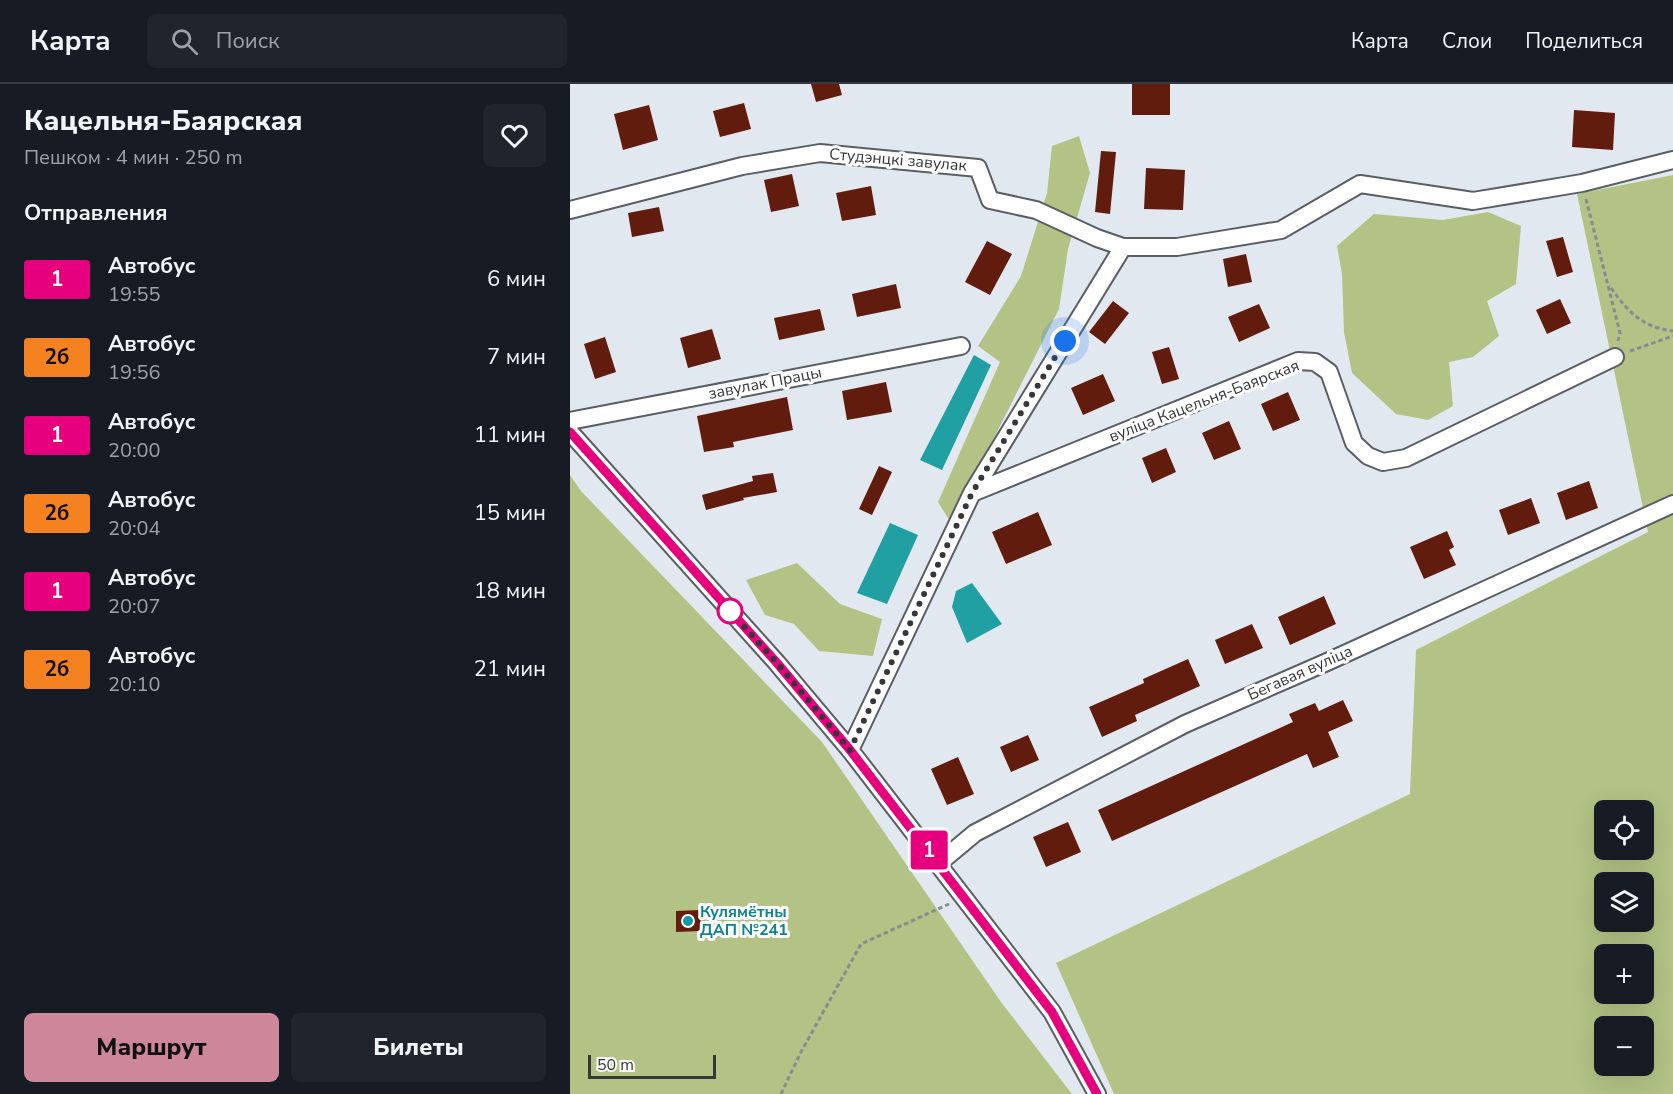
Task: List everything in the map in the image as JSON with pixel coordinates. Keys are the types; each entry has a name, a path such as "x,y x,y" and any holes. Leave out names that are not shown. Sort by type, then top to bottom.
{"street":[{"name":"Студэнцкі завулак","path":"570,210 742,166 820,153 978,168 990,200 1036,210 1096,238 1123,247 1177,247 1281,230 1360,184 1473,201 1582,183 1673,160"},
{"path":"850,750 972,493 1123,247"},
{"name":"завулак Працы","path":"570,421 961,346"},
{"name":"вуліца Кацельня-Баярская","path":"972,493 1298,361 1315,362 1329,372 1354,442 1368,456 1383,462 1406,458 1615,357"},
{"path":"570,432 777,663 850,750 1052,1012 1097,1094"},
{"name":"Бегавая вуліца","path":"939,863 975,833 1185,724 1327,662 1673,504"}],"path":[{"path":"1582,183 1620,333 1615,357"},
{"path":"1609,286 1626,309 1655,329 1673,331"},
{"path":"1615,357 1673,336"},
{"path":"781,1094 801,1052 861,944 965,897"}],"green space":[{"path":"1079,136 1090,173 1068,249 1059,309 951,523 938,502 1000,362 978,346 1021,276 1047,193 1052,146"},
{"path":"1673,175 1673,1094 1114,1094 1056,963 1410,794 1416,650 1648,532 1577,194"},
{"path":"1488,212 1521,226 1516,284 1487,301 1499,336 1473,357 1449,362 1453,406 1428,420 1396,414 1352,373 1344,332 1342,274 1337,246 1374,214 1443,220"},
{"path":"570,475 581,491 822,742 1001,1002 1072,1094 570,1094"},
{"path":"797,563 840,604 882,619 873,656 819,651 794,624 765,615 746,580"}],"water":[{"path":"974,355 991,365 942,470 920,460"},
{"path":"890,523 918,535 887,604 857,593"},
{"path":"972,583 1002,624 967,643 952,607 956,591"}],"building":[{"path":"811,84 839,84 842,95 816,102"},
{"path":"1132,84 1170,84 1170,115 1132,115"},
{"path":"744,103 751,129 720,137 713,111"},
{"path":"649,105 658,140 623,150 614,114"},
{"path":"1574,110 1615,113 1613,150 1572,147"},
{"path":"1101,151 1116,152 1110,214 1095,212"},
{"path":"1146,168 1185,170 1183,210 1144,209"},
{"path":"792,174 799,206 771,212 764,180"},
{"path":"871,186 876,215 842,221 836,193"},
{"path":"659,207 664,231 632,237 628,213"},
{"path":"1563,237 1573,272 1557,277 1546,241"},
{"path":"987,241 1012,254 990,295 965,282"},
{"path":"1246,254 1252,282 1228,287 1223,259"},
{"path":"896,284 901,308 857,317 852,294"},
{"path":"1560,299 1571,323 1547,334 1536,310"},
{"path":"1113,301 1129,313 1105,344 1089,332"},
{"path":"1259,304 1270,328 1239,342 1228,317"},
{"path":"820,309 825,330 779,340 774,318"},
{"path":"712,329 721,359 688,368 680,338"},
{"path":"605,337 616,372 595,379 584,344"},
{"path":"1169,347 1179,379 1162,384 1152,352"},
{"path":"1103,374 1115,401 1083,415 1071,388"},
{"path":"886,382 892,412 847,420 842,391"},
{"path":"1288,392 1300,420 1273,431 1261,404"},
{"path":"787,397 793,430 733,442 734,447 704,452 697,416"},
{"path":"1229,421 1241,449 1214,460 1202,433"},
{"path":"1166,448 1176,472 1152,483 1142,458"},
{"path":"879,466 892,472 872,515 859,509"},
{"path":"773,473 777,492 743,498 744,500 706,510 702,495 753,481 752,476"},
{"path":"1589,481 1598,508 1566,520 1557,493"},
{"path":"1531,498 1540,523 1508,535 1499,510"},
{"path":"1038,512 1052,545 1006,564 992,532"},
{"path":"1447,531 1454,547 1449,550 1456,565 1424,579 1410,547"},
{"path":"1324,596 1336,624 1290,645 1278,617"},
{"path":"1252,624 1263,648 1225,664 1215,640"},
{"path":"1188,659 1200,686 1135,715 1137,721 1102,737 1089,707 1144,683 1143,679"},
{"path":"1343,700 1353,721 1328,732 1339,757 1313,768 1307,754 1112,841 1098,810 1293,722 1289,714 1315,703 1319,711"},
{"path":"1028,735 1039,760 1011,772 1000,747"},
{"path":"958,757 974,794 947,805 931,769"},
{"path":"1068,822 1081,852 1046,867 1033,837"},
{"name":"Кулямётны ДАП №241","path":"700,910 701,931 676,932 676,911"}],"bus line":[{"name":"1","path":"570,432 777,663 850,750 1052,1012 1097,1094"}],"place":[{"name":"Кулямётны ДАП №241","path":"688,921"}],"route":[{"path":"730,611 850,750 972,493 1065,341"}]}
